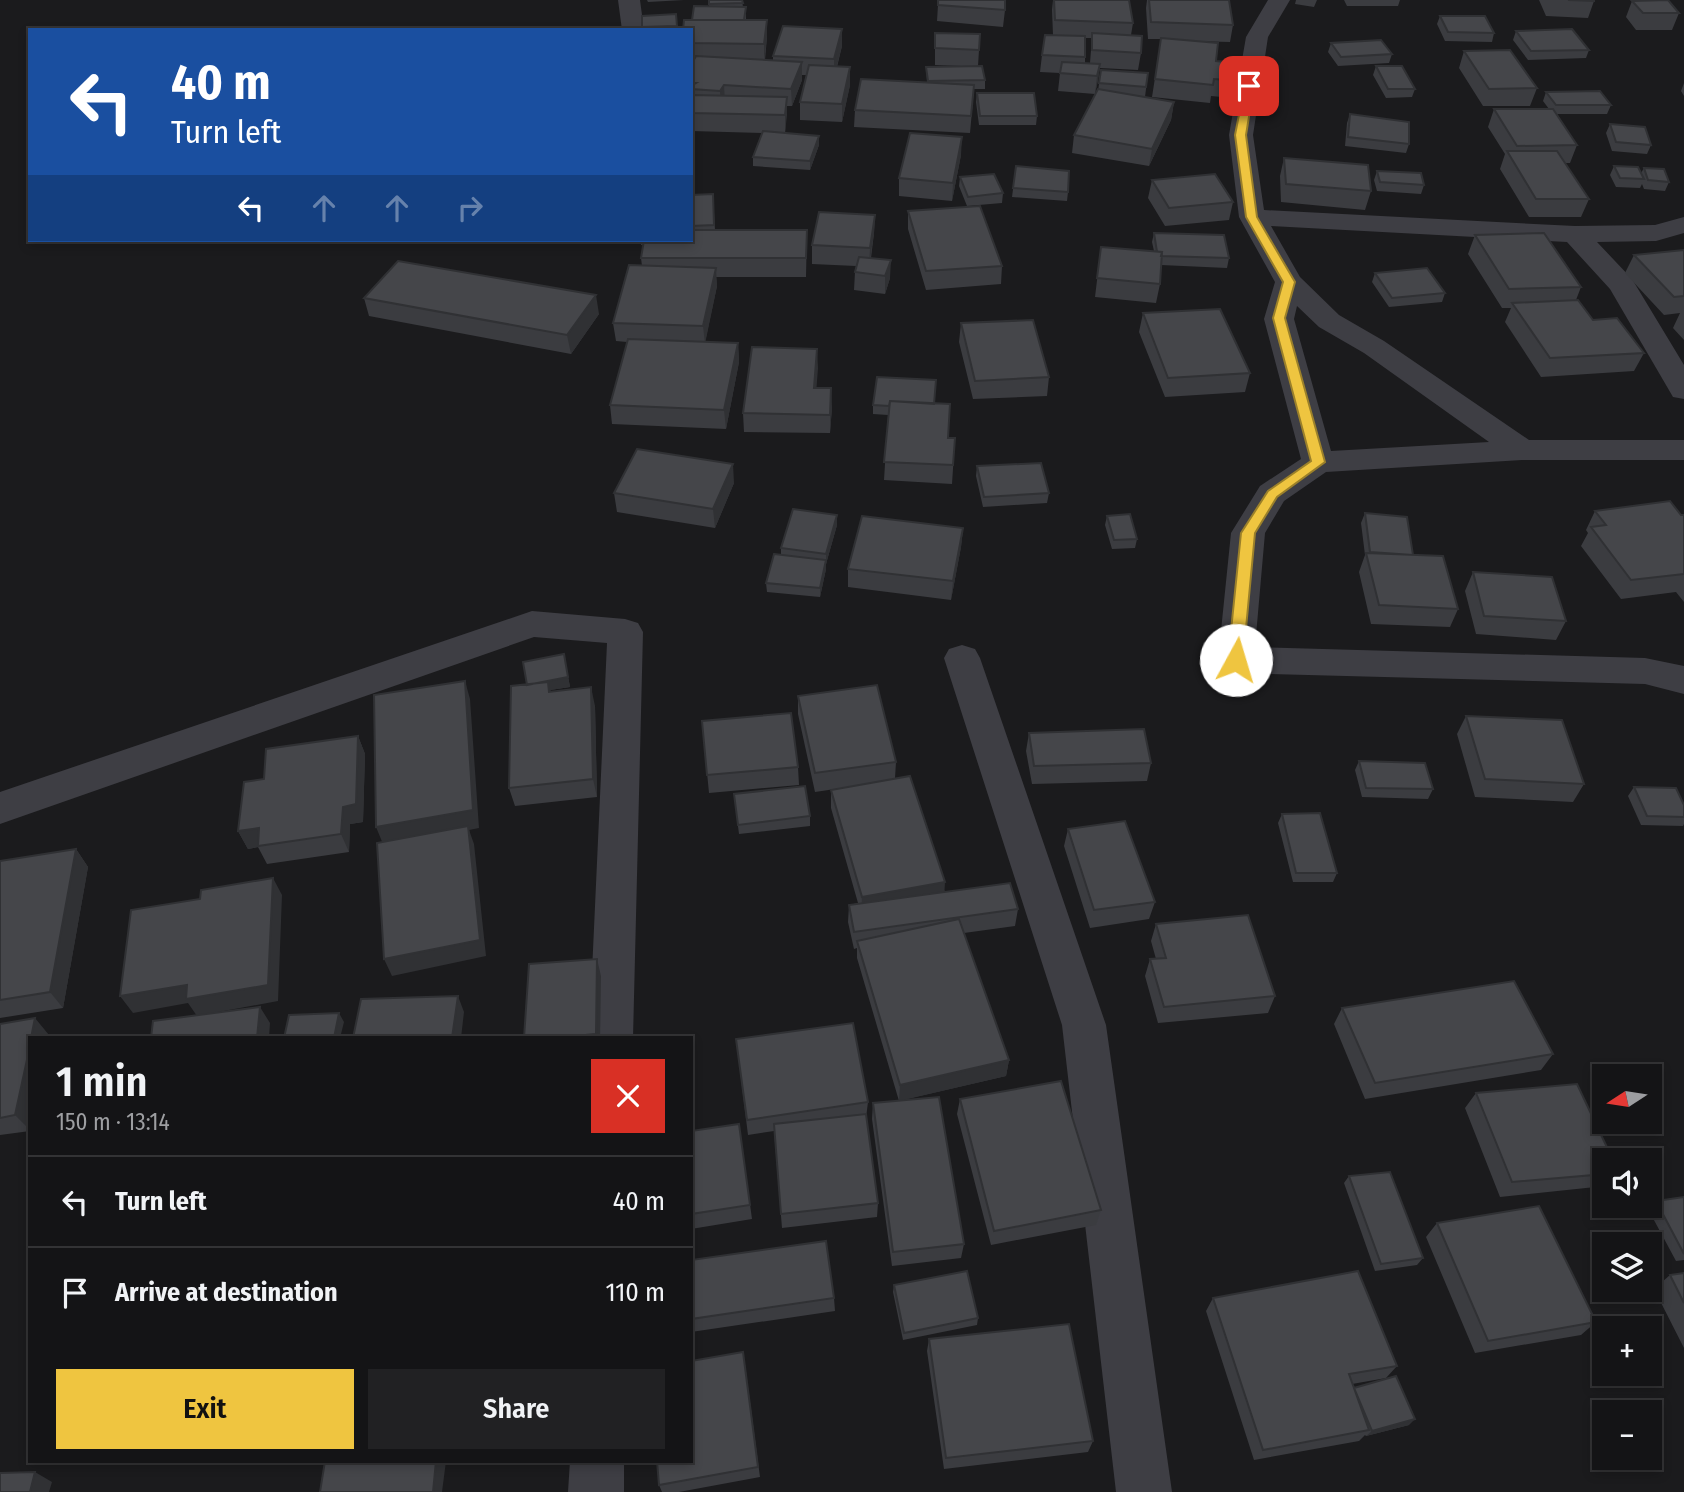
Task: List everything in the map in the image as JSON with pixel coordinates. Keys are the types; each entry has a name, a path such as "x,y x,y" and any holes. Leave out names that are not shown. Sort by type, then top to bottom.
{"street":[{"path":"629,0 633,28"},
{"path":"1279,0 1257,37 1241,135 1252,217 1289,282 1329,321 1374,348 1522,450"},
{"path":"1252,217 1574,234 1656,233 1684,225"},
{"path":"1574,234 1622,285 1684,390"},
{"path":"1289,282 1279,318 1318,462"},
{"path":"1684,450 1522,450 1318,462 1272,494 1248,533 1236,660 1645,671 1684,680"},
{"path":"0,808 532,624 625,632 611,1036"},
{"path":"962,658 1084,1025 1144,1492"},
{"path":"596,1492 597,1463"}],"building":[{"path":"709,0 742,0 743,3 709,4"},
{"path":"938,0 1005,0 1005,10 938,5"},
{"path":"1054,0 1129,0 1133,23 1055,20"},
{"path":"1149,0 1229,0 1233,25 1151,22"},
{"path":"1668,0 1679,13 1643,13 1632,1"},
{"path":"694,6 746,7 744,20 692,20"},
{"path":"676,14 677,26 642,27 642,16"},
{"path":"1440,16 1485,16 1494,33 1448,32"},
{"path":"684,20 767,20 764,44 693,43 693,28 683,28"},
{"path":"783,26 842,29 834,59 773,56"},
{"path":"1572,29 1589,50 1531,51 1516,31"},
{"path":"935,33 980,34 979,50 935,48"},
{"path":"1092,33 1142,36 1141,53 1092,50"},
{"path":"1045,35 1085,36 1085,57 1042,55"},
{"path":"1161,38 1218,43 1216,61 1227,62 1226,80 1214,79 1213,85 1155,79"},
{"path":"1381,40 1392,54 1341,57 1331,43"},
{"path":"1510,50 1537,88 1489,89 1464,51"},
{"path":"696,56 802,62 791,89 724,85 720,91 693,89 696,83 693,83 693,61"},
{"path":"1062,62 1100,64 1097,76 1060,73"},
{"path":"809,65 850,67 842,104 800,102"},
{"path":"982,66 985,80 928,81 926,67"},
{"path":"1376,66 1402,66 1415,89 1388,89"},
{"path":"1101,70 1148,73 1146,87 1099,83"},
{"path":"861,79 974,85 971,116 855,110"},
{"path":"1098,89 1174,102 1152,149 1074,135"},
{"path":"1600,91 1611,105 1556,105 1546,92"},
{"path":"977,93 1034,93 1037,116 980,116"},
{"path":"693,95 787,97 785,115 693,113"},
{"path":"1494,109 1553,109 1577,145 1517,146"},
{"path":"1350,114 1409,122 1409,144 1348,137"},
{"path":"1610,124 1645,127 1651,145 1616,142"},
{"path":"763,131 819,136 810,161 753,157"},
{"path":"910,133 962,137 953,183 899,178"},
{"path":"1507,151 1557,151 1589,199 1536,199"},
{"path":"1284,158 1368,165 1371,191 1286,184"},
{"path":"1016,166 1069,171 1068,192 1013,188"},
{"path":"1614,166 1638,167 1644,179 1620,178"},
{"path":"1644,168 1664,169 1669,182 1648,180"},
{"path":"1377,171 1421,173 1424,185 1380,182"},
{"path":"994,174 1003,193 968,197 960,177"},
{"path":"1215,174 1233,202 1169,208 1152,180"},
{"path":"713,194 714,225 693,226 693,195"},
{"path":"980,206 1002,266 926,271 908,211"},
{"path":"819,212 875,215 870,248 812,245"},
{"path":"693,230 807,230 806,258 641,258 644,242 693,242"},
{"path":"1154,233 1224,235 1229,258 1161,256 1162,252 1157,252"},
{"path":"1544,233 1581,287 1509,289 1475,235"},
{"path":"1101,247 1162,252 1160,284 1097,278"},
{"path":"1684,250 1684,296 1674,297 1634,255"},
{"path":"859,257 891,260 885,276 855,272"},
{"path":"398,261 596,295 567,335 364,298"},
{"path":"629,265 716,268 703,326 613,323"},
{"path":"1427,268 1445,293 1392,298 1375,273"},
{"path":"1578,300 1593,320 1617,318 1644,353 1550,358 1512,303"},
{"path":"1220,309 1250,373 1168,378 1143,313"},
{"path":"1033,320 1049,377 975,381 961,323"},
{"path":"628,339 738,343 724,410 610,405"},
{"path":"752,347 817,349 814,388 831,388 830,415 743,413"},
{"path":"877,377 936,380 934,404 890,401 889,406 873,405"},
{"path":"890,401 950,404 948,438 955,438 953,465 884,462"},
{"path":"637,449 733,464 713,509 614,493"},
{"path":"1041,463 1049,493 984,497 977,466"},
{"path":"1670,501 1681,515 1684,515 1684,574 1631,580 1591,527 1606,525 1595,511"},
{"path":"793,509 837,515 826,554 781,548"},
{"path":"1365,513 1407,517 1413,555 1370,552"},
{"path":"1130,514 1137,539 1114,540 1107,516"},
{"path":"862,516 963,528 953,581 848,569"},
{"path":"1366,553 1443,556 1458,609 1379,605"},
{"path":"774,554 826,560 820,588 766,583"},
{"path":"1473,572 1552,577 1566,621 1484,616"},
{"path":"564,654 568,677 527,685 523,662"},
{"path":"465,681 473,810 376,827 374,695"},
{"path":"548,682 549,692 591,687 593,779 509,788 511,686"},
{"path":"877,685 896,762 815,773 798,696"},
{"path":"791,713 798,767 707,775 702,721"},
{"path":"1466,716 1562,720 1584,784 1485,779"},
{"path":"1144,729 1151,763 1034,766 1029,733"},
{"path":"358,736 356,804 343,807 341,834 258,846 259,828 238,831 244,782 264,779 266,749"},
{"path":"1359,761 1425,763 1433,789 1366,788"},
{"path":"910,776 945,882 862,897 831,790"},
{"path":"805,786 810,816 738,825 734,794"},
{"path":"1634,787 1676,788 1684,805 1684,817 1647,816"},
{"path":"1320,813 1337,873 1296,873 1282,814"},
{"path":"1125,821 1155,902 1094,910 1068,829"},
{"path":"468,826 480,940 384,959 377,843"},
{"path":"76,849 50,992 0,1000 0,861"},
{"path":"273,878 268,985 186,999 187,985 120,996 131,910 200,899 201,890"},
{"path":"1010,883 1018,909 854,932 849,905"},
{"path":"1248,915 1275,996 1164,1007 1150,959 1166,958 1156,924"},
{"path":"959,919 1009,1060 900,1085 857,941"},
{"path":"597,959 596,1034 524,1036 529,964"},
{"path":"1514,981 1553,1054 1375,1083 1342,1008"},
{"path":"458,996 452,1036 353,1036 361,999"},
{"path":"260,1007 257,1036 151,1036 153,1021"},
{"path":"339,1013 334,1036 284,1036 289,1015"},
{"path":"35,1018 31,1036 28,1036 28,1055 15,1115 0,1118 0,1024"},
{"path":"853,1023 868,1102 747,1120 736,1039"},
{"path":"1061,1081 1101,1210 994,1231 960,1099"},
{"path":"1577,1084 1592,1116 1592,1134 1601,1134 1607,1148 1592,1148 1592,1175 1512,1182 1476,1093"},
{"path":"939,1097 964,1244 893,1252 873,1103"},
{"path":"866,1114 878,1203 781,1214 774,1124"},
{"path":"739,1124 750,1205 693,1214 693,1131"},
{"path":"1390,1172 1423,1258 1381,1264 1349,1176"},
{"path":"1684,1197 1684,1254 1662,1212 1662,1200"},
{"path":"1539,1206 1593,1316 1592,1323 1488,1341 1437,1223"},
{"path":"826,1241 834,1298 693,1319 693,1260"},
{"path":"967,1271 978,1318 904,1333 894,1285"},
{"path":"1358,1271 1397,1366 1349,1374 1369,1430 1263,1450 1213,1298"},
{"path":"1684,1273 1684,1303 1670,1275"},
{"path":"1069,1324 1093,1441 946,1458 929,1339"},
{"path":"743,1352 758,1467 659,1485 657,1463 693,1463 693,1361"},
{"path":"1396,1376 1415,1419 1372,1431 1354,1388"},
{"path":"325,1463 436,1463 433,1492 320,1492"},
{"path":"35,1472 30,1492 0,1492 0,1473"}],"route":[{"path":"1236,660 1248,533 1272,494 1318,462 1279,318 1289,282 1252,217 1241,135 1249,86"}]}
